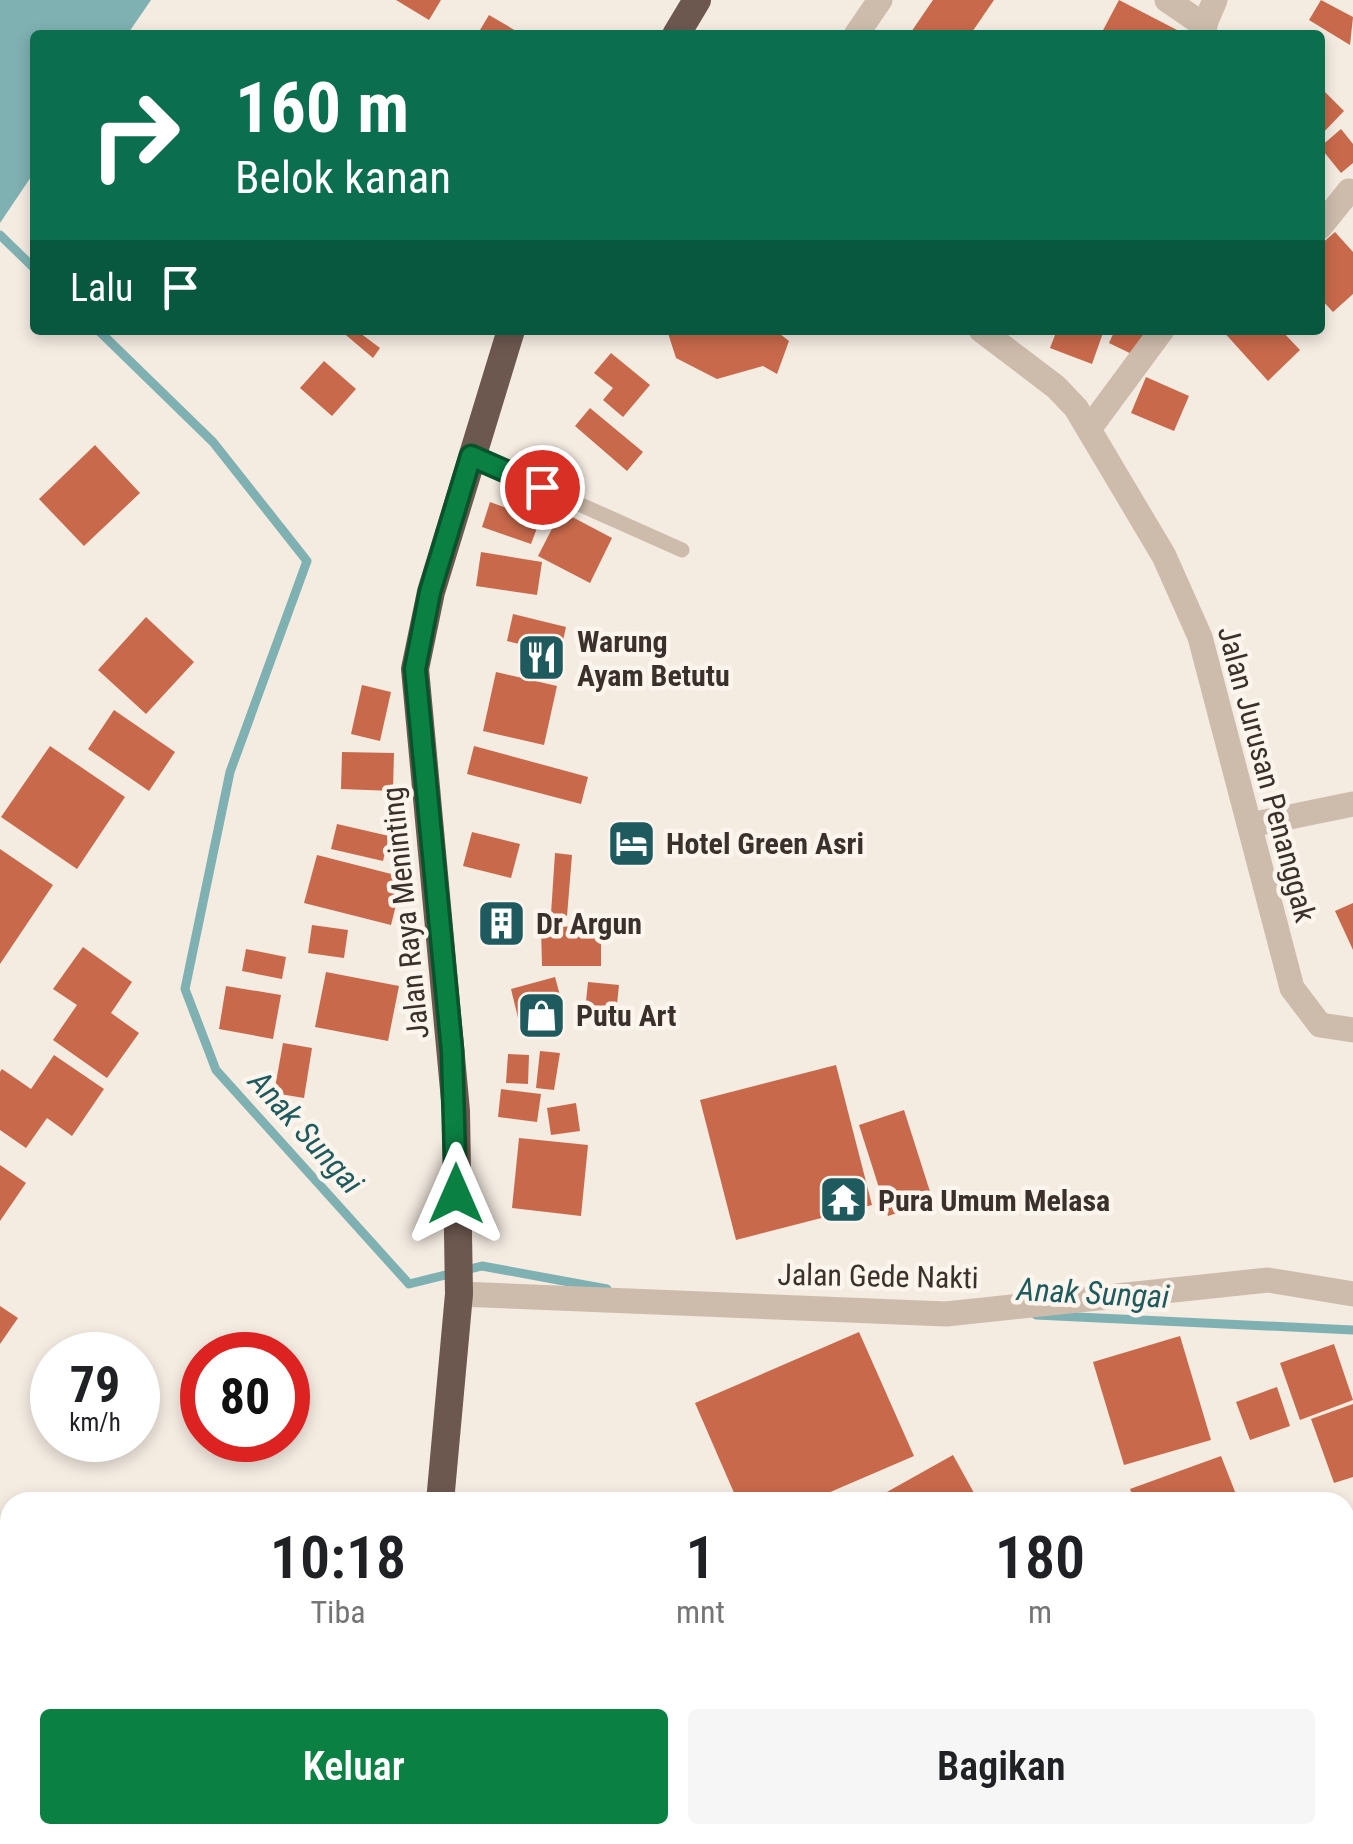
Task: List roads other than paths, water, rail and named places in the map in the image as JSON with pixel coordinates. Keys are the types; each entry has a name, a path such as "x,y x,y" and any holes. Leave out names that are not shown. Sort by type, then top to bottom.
{"highway":[{"name":"Jalan Raya Meninting","path":"441,1492 459,1288 453,1066 415,669 430,592 509,335"}],"street":[{"path":"859,30 880,0"},
{"path":"1166,0 1201,30"},
{"path":"1202,30 1215,0"},
{"path":"1325,221 1349,191"},
{"name":"Jalan Jurusan Penanggak","path":"988,335 1056,387 1089,428 1164,556 1200,637 1292,988 1320,1024 1353,1030"},
{"path":"1089,428 1158,335"},
{"path":"1250,824 1353,804"},
{"name":"Jalan Gede Nakti","path":"459,1288 946,1314 1268,1280 1353,1294"}],"lane":[{"path":"471,456 682,550"}],"water":[{"path":"0,0 151,0 130,30 30,30 30,178 0,223"}],"waterway":[{"name":"Anak Sungai","path":"0,235 30,264"},
{"name":"Anak Sungai","path":"103,335 213,442 307,561 230,772 185,989 216,1070 409,1284 482,1266 607,1289"},
{"name":"Anak Sungai","path":"1036,1315 1353,1330"}],"place":[{"name":"Warung Ayam Betutu","path":"542,658"},
{"name":"Hotel Green Asri","path":"631,843"},
{"name":"Dr Argun","path":"501,923"},
{"name":"Putu Art","path":"541,1015"},
{"name":"Pura Umum Melasa","path":"843,1200"}]}
